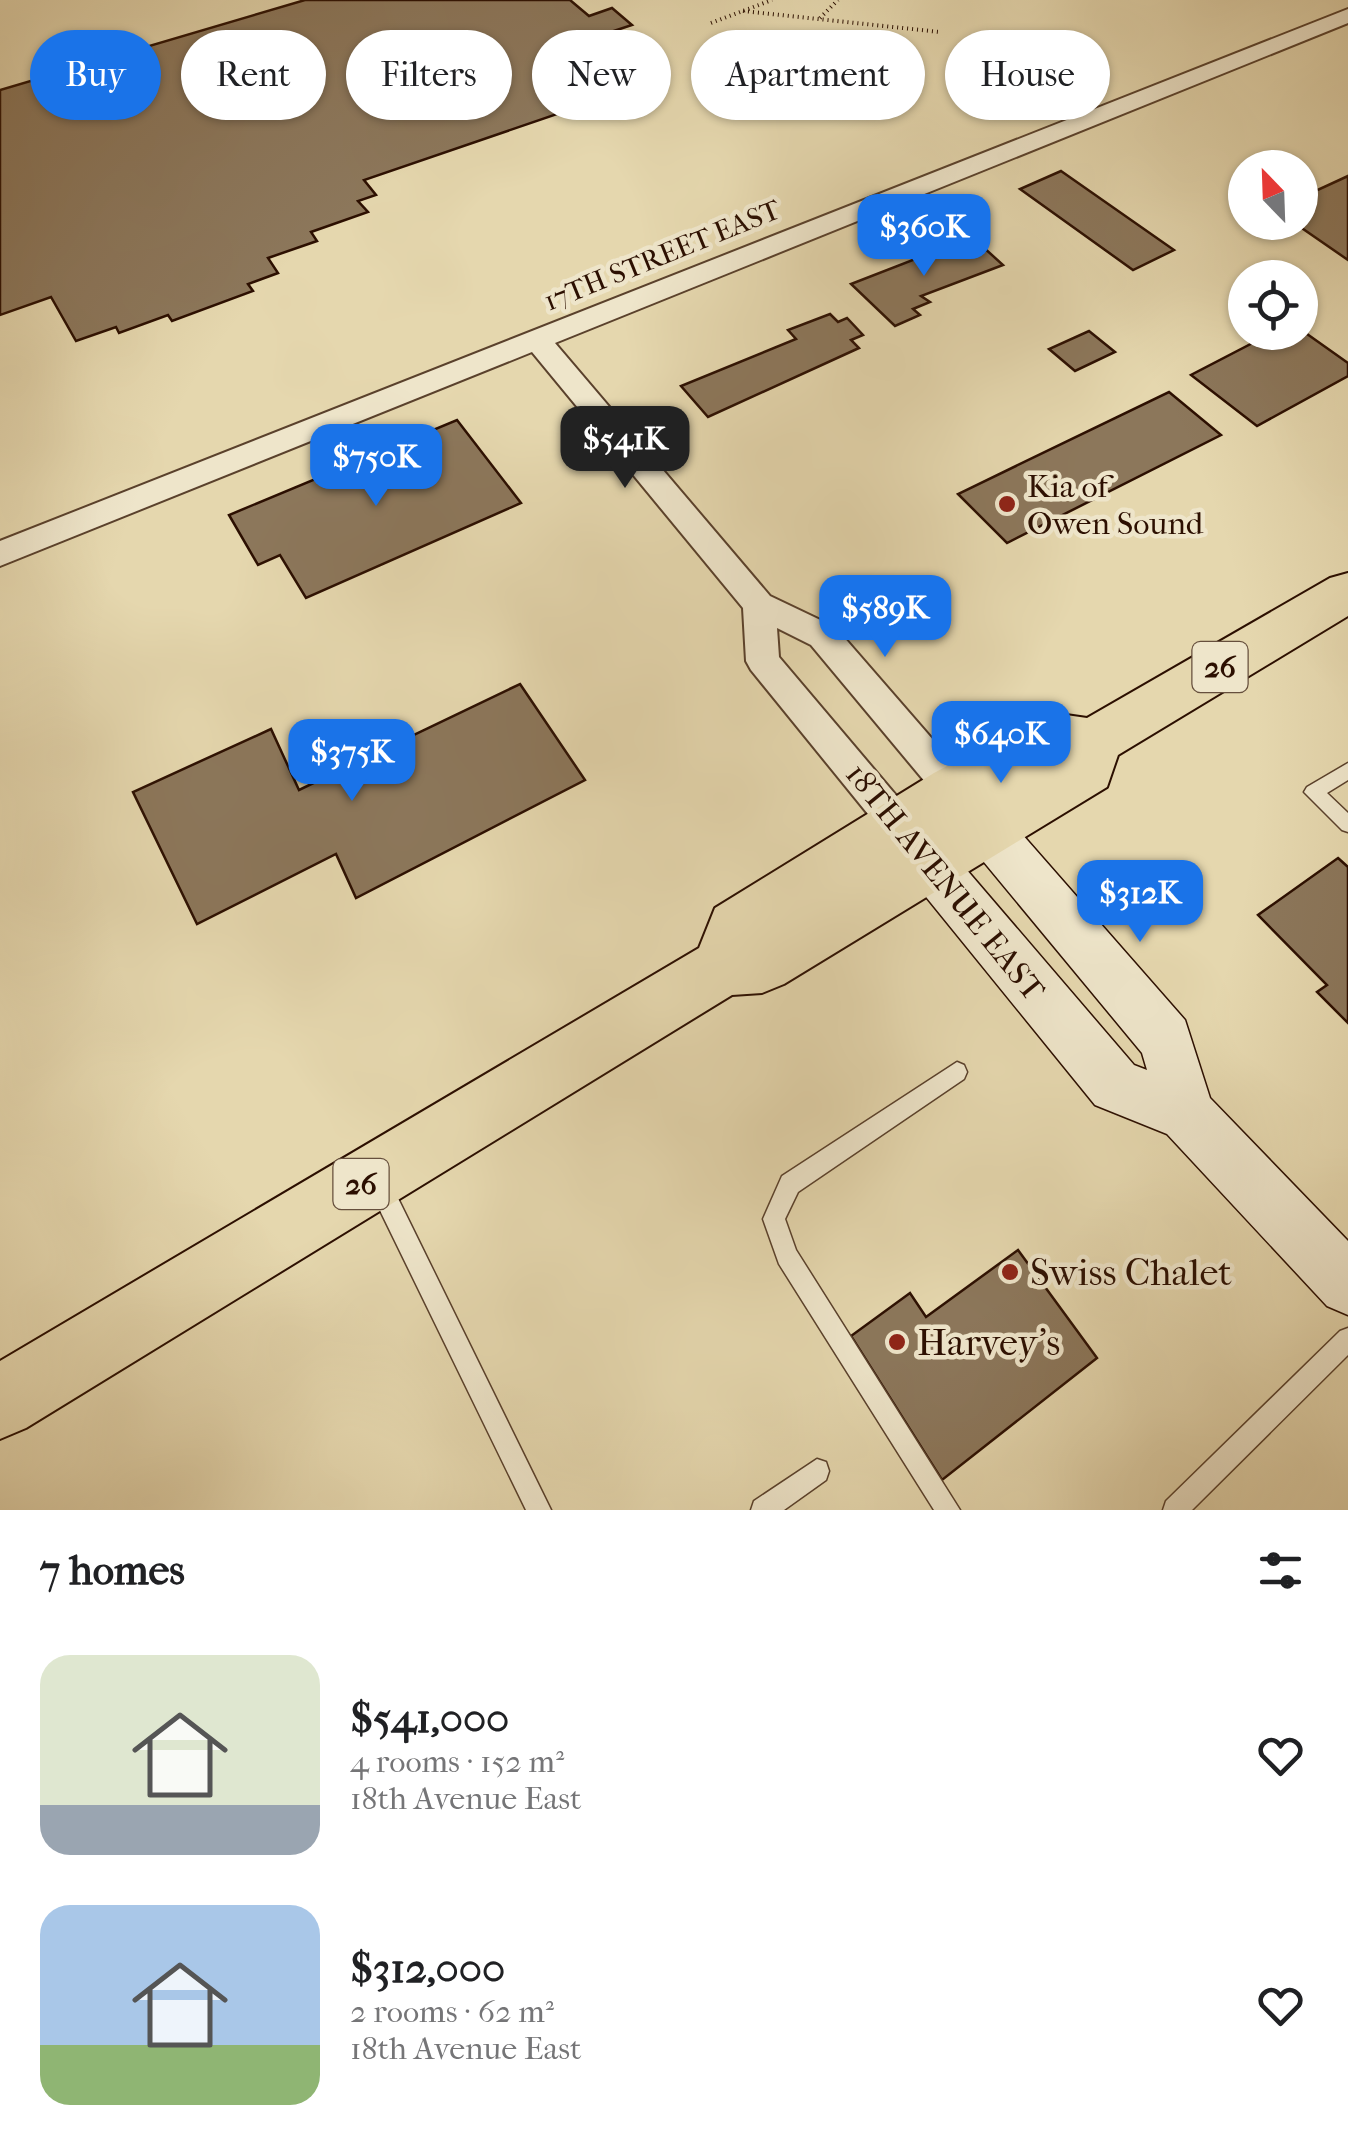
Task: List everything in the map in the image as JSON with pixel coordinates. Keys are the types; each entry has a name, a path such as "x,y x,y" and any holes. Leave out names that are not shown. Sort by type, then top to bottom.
{"main road":[{"name":"26","path":"0,1402 722,967 762,964 914,846 971,811 1081,776 1090,765 1093,742 1348,592"}],"street":[{"name":"17TH STREET EAST","path":"0,554 1348,15"},
{"name":"18TH AVENUE EAST","path":"537,340 759,605 822,636 1166,1038 1187,1114"},
{"name":"18TH AVENUE EAST","path":"759,605 763,661 1114,1085 1187,1114 1348,1285"}],"lane":[{"path":"1348,772 1314,792 1348,824"},
{"path":"948,1510 787,1256 774,1219 790,1184 957,1072"},
{"path":"375,1176 539,1510"},
{"path":"1174,1510 1348,1340"},
{"path":"763,1510 817,1471"}],"path":[{"path":"711,23 772,0"},
{"path":"820,19 838,0"},
{"path":"743,11 940,32"}],"building":[{"path":"305,0 570,0 589,16 612,8 632,25 617,30 532,30 532,120 540,120 364,180 376,195 358,201 368,212 311,232 317,241 268,258 278,273 248,284 253,291 172,321 168,315 119,333 116,327 76,341 51,297 0,315 0,90 30,81 30,120 161,120 161,42 181,37 181,120 326,120 326,30 203,30"},
{"path":"1061,171 1174,250 1133,270 1020,189"},
{"path":"1348,176 1348,260 1318,239 1318,190"},
{"path":"972,237 1003,265 921,296 930,302 913,309 920,315 895,326 851,284"},
{"path":"830,314 838,322 847,318 863,335 851,340 859,348 708,417 681,386 796,339 788,330"},
{"path":"1089,331 1115,352 1075,371 1049,349"},
{"path":"1318,342 1348,363 1348,376 1257,426 1191,375 1239,350 1318,350"},
{"path":"1169,392 1221,435 1007,543 958,494"},
{"path":"457,420 521,503 306,598 280,555 258,565 229,515"},
{"path":"520,684 585,780 356,898 336,854 197,924 133,792 271,729 299,790"},
{"path":"1338,858 1348,867 1348,1023 1317,992 1327,985 1258,915"},
{"path":"1018,1250 1097,1358 942,1480 851,1336 910,1293 926,1317"}],"place":[{"name":"Kia of Owen Sound","path":"1007,504"},
{"name":"Swiss Chalet","path":"1010,1272"},
{"name":"Harvey's","path":"897,1342"}]}
